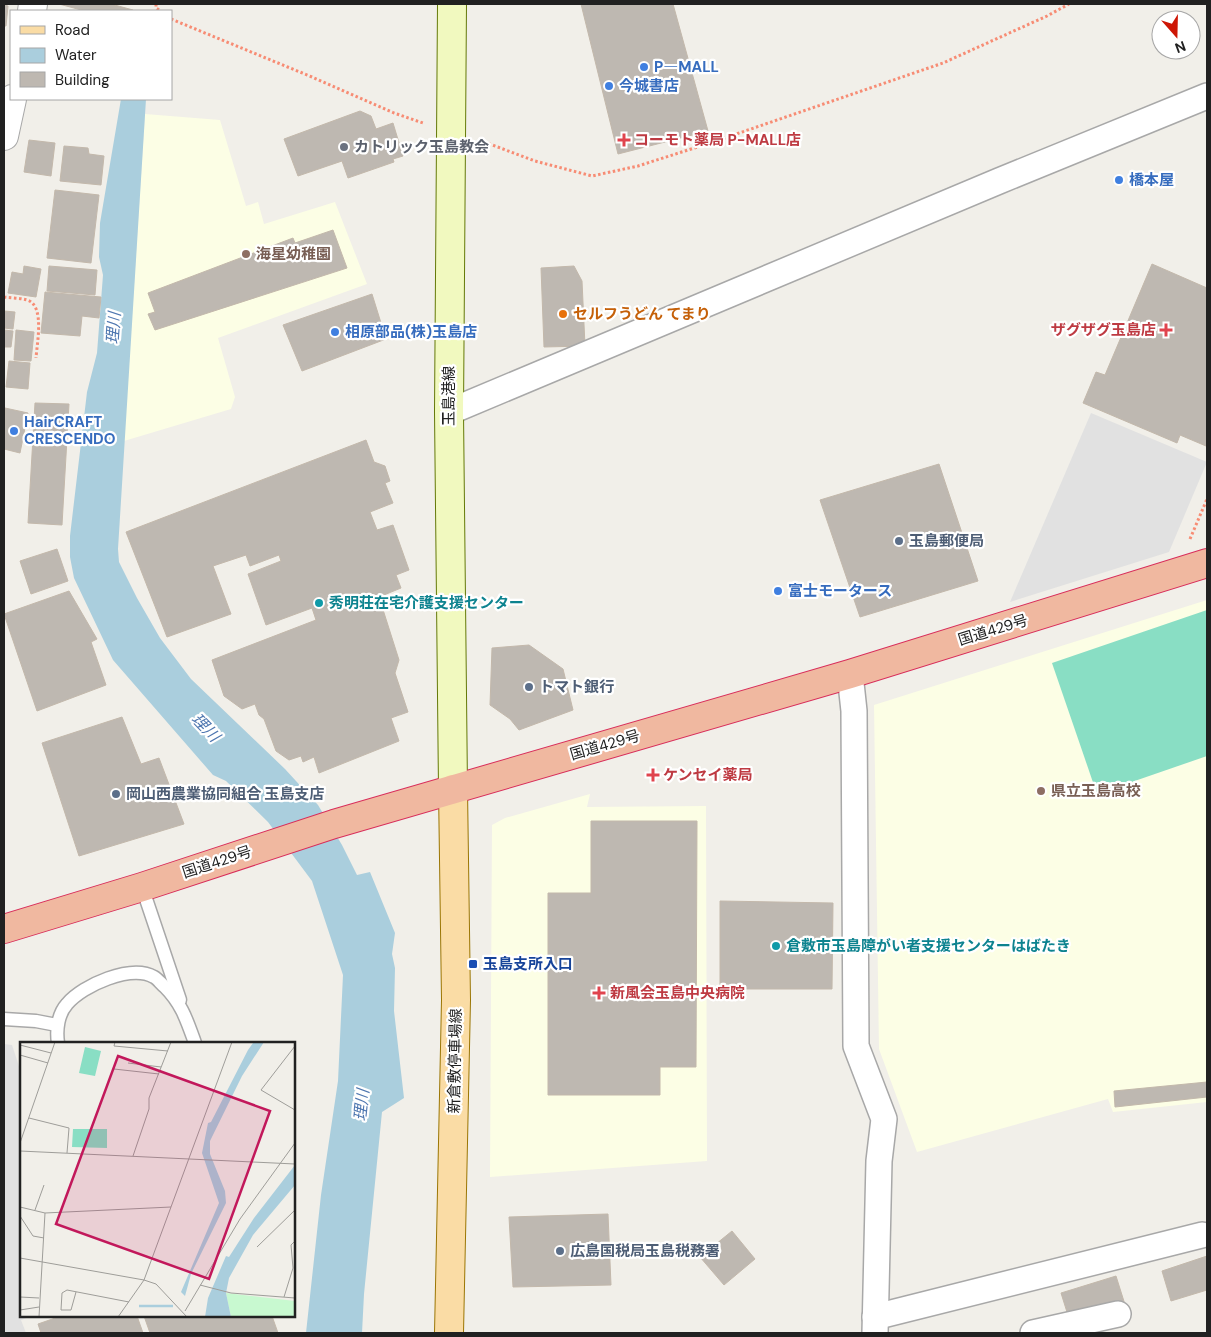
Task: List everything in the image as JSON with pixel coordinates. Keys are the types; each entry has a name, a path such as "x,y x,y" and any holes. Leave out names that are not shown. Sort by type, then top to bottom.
{"highway":[{"name":"国道429号","path":"4,929 142,887 334,824 850,674 1207,563"}],"main road":[{"name":"玉島港線","path":"452,4 448,412 453,789"},
{"name":"新倉敷停車場線","path":"449,1333 456,1000 453,789"}],"street":[{"path":"448,412 1207,96"},
{"path":"4,136 12,100"},
{"path":"850,674 854,711 856,1046 884,1119 879,1161 875,1325 1202,1234"},
{"path":"1033,1333 1118,1314"}],"lane":[{"path":"142,887 195,1042"},
{"path":"58,1042 57,1025 64,1008 76,996 100,981 129,972 144,973 154,977 172,994 184,1012"},
{"path":"4,1019 36,1021 57,1025"}],"path":[{"path":"172,19 312,76 394,113 450,133 480,140 535,162 592,176 638,166 713,142 943,63 1047,16 1069,4"},
{"path":"4,297 28,300 37,308 39,314 36,358"},
{"path":"1175,573 1207,499"}],"shaded area":[{"name":"海星幼稚園","path":"145,114 220,120 246,206 258,202 264,224 335,202 367,284 218,338 235,397 231,409 124,441"},
{"path":"1091,413 1207,462 1169,552 1010,602"},
{"name":"県立玉島高校","path":"1207,600 1207,1102 1113,1112 1108,1099 917,1152 879,1049 874,705"},
{"name":"新風会玉島中央病院","path":"590,794 587,807 706,806 707,1161 490,1177 492,825 505,818"},
{"path":"4,1044 12,1045 20,1069 20,1317 29,1317 21,1320 26,1333 4,1333"}],"green space":[{"path":"1207,610 1207,756 1097,794 1052,663"}],"water":[{"name":"理川","path":"121,100 146,100 118,549 119,562 160,638 191,679 285,769 318,805 357,875 370,872 395,933 392,954 395,968 394,1011 404,1098 382,1112 364,1294 362,1333 306,1333 321,1195 338,1081 343,975 312,881 268,822 226,781 213,775 113,660 74,578 70,557 70,536 87,392 97,353 103,275 99,257 100,223"}],"building":[{"path":"59,4 111,4 133,10 81,10"},
{"name":"P―MALL","path":"581,4 673,4 708,131 618,154"},
{"path":"4,5 8,6 6,26 4,26"},
{"name":"カトリック玉島教会","path":"360,111 371,116 376,129 393,123 403,156 393,159 394,162 348,178 342,161 298,176 284,139"},
{"path":"29,140 55,143 51,176 24,172"},
{"path":"64,146 88,148 89,154 104,156 101,185 60,181"},
{"path":"55,190 99,195 91,263 47,258"},
{"path":"333,230 347,268 155,330 148,314 155,312 148,293 293,238 295,243"},
{"name":"ザグザグ玉島店","path":"1152,264 1207,288 1206,446 1180,435 1177,443 1083,403 1096,372 1105,375"},
{"path":"24,266 41,269 36,297 8,293 12,272 23,274"},
{"path":"49,266 97,270 95,295 47,291"},
{"name":"セルフうどん てまり","path":"574,266 582,281 585,346 544,347 541,268"},
{"path":"45,292 101,297 99,318 82,316 80,336 41,333"},
{"name":"相原部品(株)玉島店","path":"372,294 386,339 302,371 283,325"},
{"path":"4,311 15,312 13,329 4,328"},
{"path":"4,330 13,331 11,347 4,347"},
{"path":"16,330 34,332 31,361 14,360"},
{"path":"9,361 30,363 28,389 6,387"},
{"path":"35,403 69,404 62,525 28,523"},
{"name":"HairCRAFT CRESCENDO","path":"5,408 28,413 20,453 4,449"},
{"name":"秀明荘在宅介護支援センター","path":"366,440 374,462 385,466 390,481 385,483 393,503 370,512 377,530 393,525 409,570 396,575 401,588 379,597 399,660 395,673 408,712 391,718 399,741 319,773 314,757 303,762 301,756 289,760 276,751 264,719 259,715 255,704 242,709 224,696 212,660 316,620 312,608 266,625 248,574 281,561 279,555 250,566 246,555 213,566 231,614 167,637 126,532"},
{"path":"939,464 978,581 860,617 820,500"},
{"path":"57,549 68,581 31,594 20,561"},
{"path":"69,591 97,639 91,642 106,685 37,711 4,614"},
{"name":"トマト銀行","path":"529,645 563,669 573,710 519,730 510,719 490,705 492,648"},
{"name":"岡山西農業協同組合 玉島支店","path":"122,717 141,764 159,758 184,824 79,856 42,743"},
{"name":"新風会玉島中央病院","path":"591,821 697,821 696,1067 660,1067 660,1095 548,1095 548,893 591,893"},
{"name":"倉敷市玉島障がい者支援センターはばたき","path":"720,901 833,903 832,989 720,989"},
{"path":"1207,1082 1207,1097 1115,1107 1114,1091"},
{"name":"広島国税局玉島税務署","path":"608,1214 611,1285 513,1287 509,1217"},
{"path":"732,1231 755,1259 724,1285 700,1257"},
{"path":"1207,1256 1207,1290 1171,1301 1162,1271"},
{"path":"1116,1276 1127,1311 1072,1328 1061,1293"},
{"path":"58,1317 137,1317 143,1333 41,1333 38,1324"},
{"path":"144,1317 272,1317 278,1333 150,1333"}],"place":[{"name":"P―MALL","path":"644,67"},
{"name":"今城書店","path":"609,86"},
{"name":"コーモト薬局 P-MALL店","path":"624,140"},
{"name":"カトリック玉島教会","path":"344,147"},
{"name":"橋本屋","path":"1119,180"},
{"name":"海星幼稚園","path":"246,254"},
{"name":"セルフうどん てまり","path":"563,314"},
{"name":"ザグザグ玉島店","path":"1166,330"},
{"name":"相原部品(株)玉島店","path":"335,332"},
{"name":"HairCRAFT CRESCENDO","path":"14,431"},
{"name":"玉島郵便局","path":"899,541"},
{"name":"富士モータース","path":"778,591"},
{"name":"秀明荘在宅介護支援センター","path":"319,603"},
{"name":"トマト銀行","path":"529,687"},
{"name":"ケンセイ薬局","path":"653,775"},
{"name":"県立玉島高校","path":"1041,791"},
{"name":"岡山西農業協同組合 玉島支店","path":"116,794"},
{"name":"倉敷市玉島障がい者支援センターはばたき","path":"776,946"},
{"name":"玉島支所入口","path":"473,964"},
{"name":"新風会玉島中央病院","path":"599,993"},
{"name":"広島国税局玉島税務署","path":"560,1251"}]}
